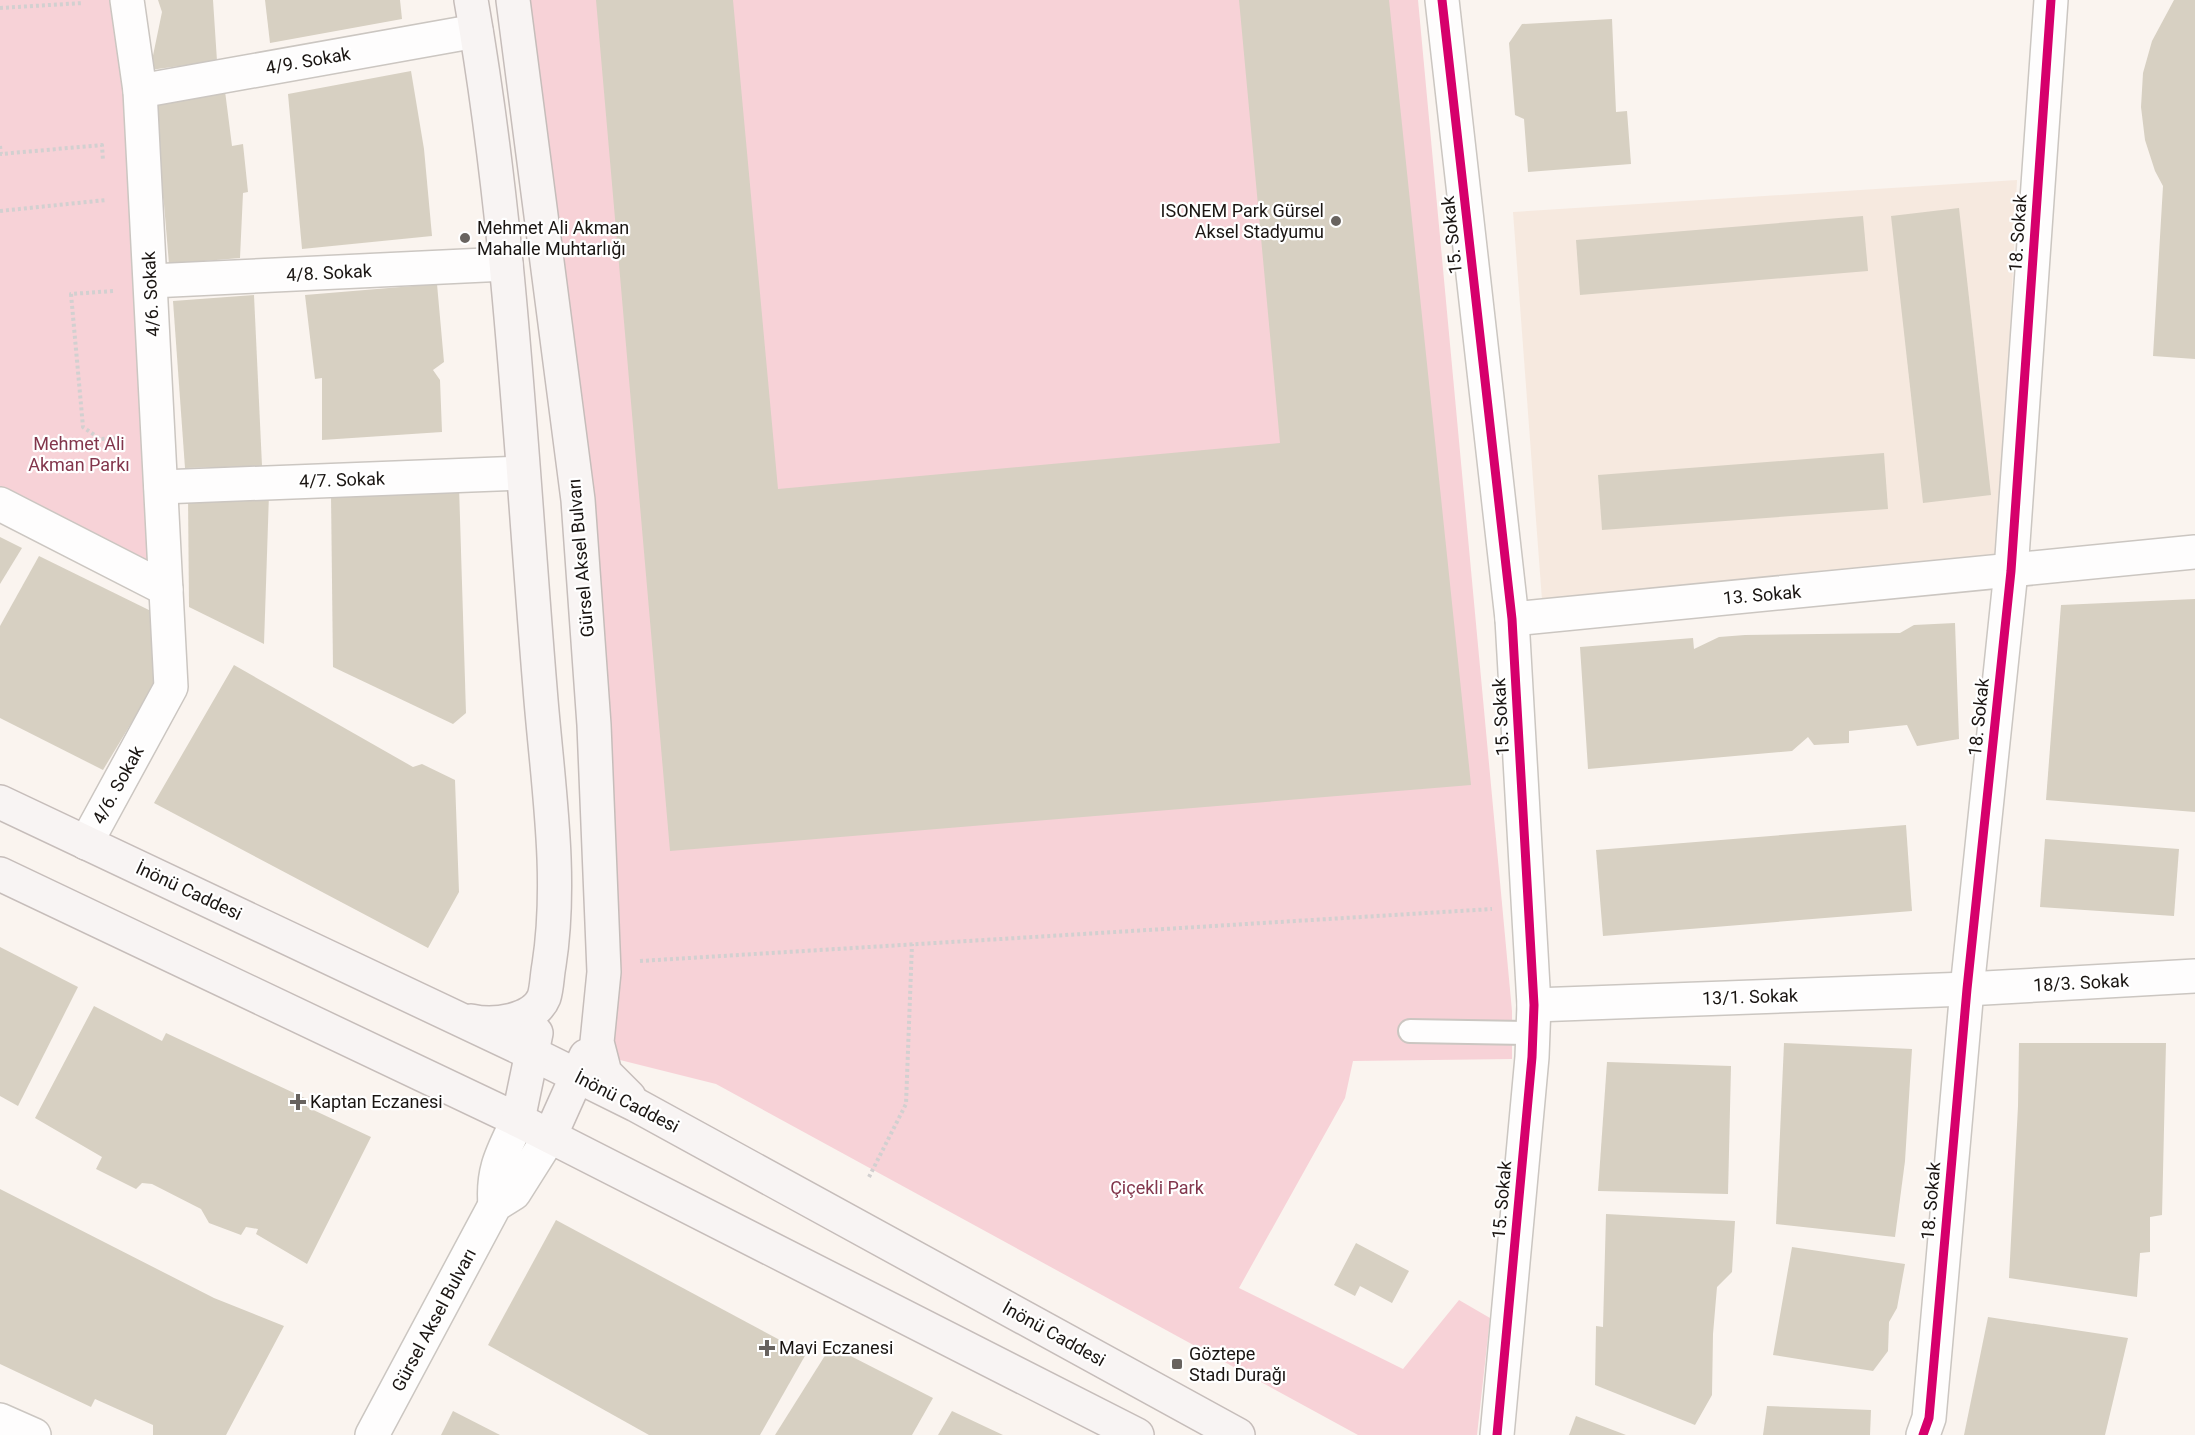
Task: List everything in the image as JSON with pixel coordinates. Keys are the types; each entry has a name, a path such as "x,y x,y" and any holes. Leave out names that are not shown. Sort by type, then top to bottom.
{"main road":[{"name":"Gürsel Aksel Bulvarı","path":"513,0 578,500 594,725 603,964 596,1030 598,1051 605,1072 636,1105"},
{"path":"474,15 506,264 549,813 555,923 543,999 518,1120"},
{"name":"İnönü Caddesi","path":"0,802 460,1019 636,1105 1238,1435"},
{"path":"0,874 518,1120 1137,1435"},
{"path":"460,1019 495,1024 528,1013 543,999"},
{"path":"550,1136 596,1030"},
{"path":"531,1053 542,1066 550,1092 550,1136"}],"street":[{"name":"4/6. Sokak","path":"86,843 171,687 140,91 127,0"},
{"name":"15. Sokak","path":"1443,0 1512,619 1533,1019 1497,1435"},
{"name":"18. Sokak","path":"1923,1435 1929,1418 1967,989 2011,571 2051,0"},
{"name":"4/9. Sokak","path":"140,91 474,15"},
{"name":"4/8. Sokak","path":"151,281 506,264"},
{"name":"4/7. Sokak","path":"161,487 522,473"},
{"path":"0,504 166,589"},
{"path":"2011,571 2195,552"},
{"name":"13. Sokak","path":"1512,619 2011,571"},
{"name":"18/3. Sokak","path":"1967,989 2195,976"},
{"name":"13/1. Sokak","path":"1533,1019 1967,989"},
{"path":"518,1120 499,1161 493,1182 495,1205 514,1193 550,1136"},
{"name":"Gürsel Aksel Bulvarı","path":"372,1435 495,1205"},
{"path":"0,1420 34,1435"}],"lane":[{"path":"1410,1031 1533,1019"}],"path":[{"path":"0,8 83,3"},
{"path":"0,146 0,154 102,145 104,167"},
{"path":"105,189 107,212"},
{"path":"0,211 106,200"},
{"path":"113,281 114,293 71,294 83,427 100,440 159,436"},
{"path":"603,964 1528,906"},
{"path":"869,1178 906,1104 912,944"}],"shaded area":[{"path":"2017,180 2000,556 1542,600 1513,212"}],"green space":[{"name":"Mehmet Ali Akman Parkı","path":"0,0 127,0 166,589 0,504"},
{"name":"Çiçekli Park","path":"523,0 1418,0 1512,1011 1512,1059 1353,1061 1345,1098 1239,1288 1403,1369 1459,1300 1490,1318 1477,1435 1358,1435 716,1084 600,1055 580,439"}],"building":[{"path":"158,0 213,0 217,61 150,70 162,12"},
{"path":"265,0 400,0 402,19 270,43"},
{"name":"ISONEM Park Gürsel Aksel Stadyumu","path":"596,0 733,0 778,489 1280,443 1239,0 1389,0 1471,785 670,851"},
{"path":"2174,0 2195,0 2195,359 2153,356 2163,186 2155,171 2145,140 2141,107 2143,73 2152,41"},
{"path":"1612,19 1616,112 1627,111 1631,164 1528,172 1524,119 1515,115 1509,43 1522,24"},
{"path":"411,71 424,149 432,236 302,249 288,94"},
{"path":"225,91 232,146 243,144 248,192 243,193 240,258 169,264 164,204 147,101"},
{"path":"1959,208 1991,495 1923,503 1891,216"},
{"path":"1863,216 1868,271 1580,295 1576,240"},
{"path":"437,284 444,362 433,370 440,380 442,432 322,440 322,378 315,379 305,295"},
{"path":"254,295 262,466 185,468 173,301"},
{"path":"1884,453 1888,509 1602,530 1598,475"},
{"path":"459,486 466,713 453,724 333,667 331,494"},
{"path":"188,494 269,494 264,644 189,607"},
{"path":"0,537 22,548 0,584"},
{"path":"39,556 153,612 153,687 103,770 0,718 0,626"},
{"path":"2195,599 2195,812 2046,800 2061,605"},
{"path":"1955,623 1959,739 1917,746 1907,725 1849,731 1849,743 1814,745 1808,737 1792,751 1588,769 1580,647 1693,638 1694,649 1719,637 1900,633 1914,625"},
{"path":"234,665 413,767 422,764 455,780 459,892 428,948 154,803"},
{"path":"1906,825 1912,911 1603,936 1596,850"},
{"path":"2045,839 2179,849 2174,916 2040,907"},
{"path":"0,947 78,987 18,1106 0,1096"},
{"path":"94,1006 162,1041 166,1033 309,1100 307,1107 371,1137 307,1264 256,1234 258,1229 246,1227 241,1235 209,1223 201,1209 152,1184 142,1183 136,1189 96,1169 102,1157 35,1118"},
{"path":"1784,1043 1912,1049 1905,1161 1895,1237 1776,1224"},
{"path":"2019,1043 2166,1043 2162,1215 2150,1217 2150,1252 2140,1253 2137,1297 2009,1278"},
{"path":"1607,1062 1731,1066 1728,1194 1598,1191"},
{"path":"0,1189 214,1298 284,1326 226,1435 153,1435 153,1425 95,1399 91,1407 0,1364"},
{"path":"1606,1214 1735,1221 1732,1272 1717,1287 1713,1334 1712,1395 1695,1425 1595,1385 1596,1326 1603,1327"},
{"path":"556,1220 806,1354 760,1435 649,1435 488,1345"},
{"path":"1356,1243 1409,1271 1392,1303 1360,1286 1355,1296 1334,1285"},
{"path":"1792,1247 1905,1264 1897,1308 1889,1322 1888,1351 1873,1371 1773,1355"},
{"path":"1988,1317 2128,1338 2105,1435 1964,1435"},
{"path":"831,1346 933,1398 912,1435 775,1435"},
{"path":"1767,1406 1871,1410 1870,1435 1763,1435"},
{"path":"453,1411 500,1435 441,1435"},
{"path":"952,1411 1003,1435 938,1435"},
{"path":"1576,1416 1626,1435 1569,1435"}],"cycle path":[{"path":"1442,0 1512,619 1534,1005 1532,1057 1497,1435"},
{"path":"1923,1435 1929,1418 1967,989 2011,571 2051,0"}],"place":[{"name":"ISONEM Park Gürsel Aksel Stadyumu","path":"1336,221"},
{"name":"Mehmet Ali Akman Mahalle Muhtarlığı","path":"465,238"},
{"name":"Kaptan Eczanesi","path":"298,1102"},
{"name":"Mavi Eczanesi","path":"767,1348"},
{"name":"Göztepe Stadı Durağı","path":"1177,1364"}]}
